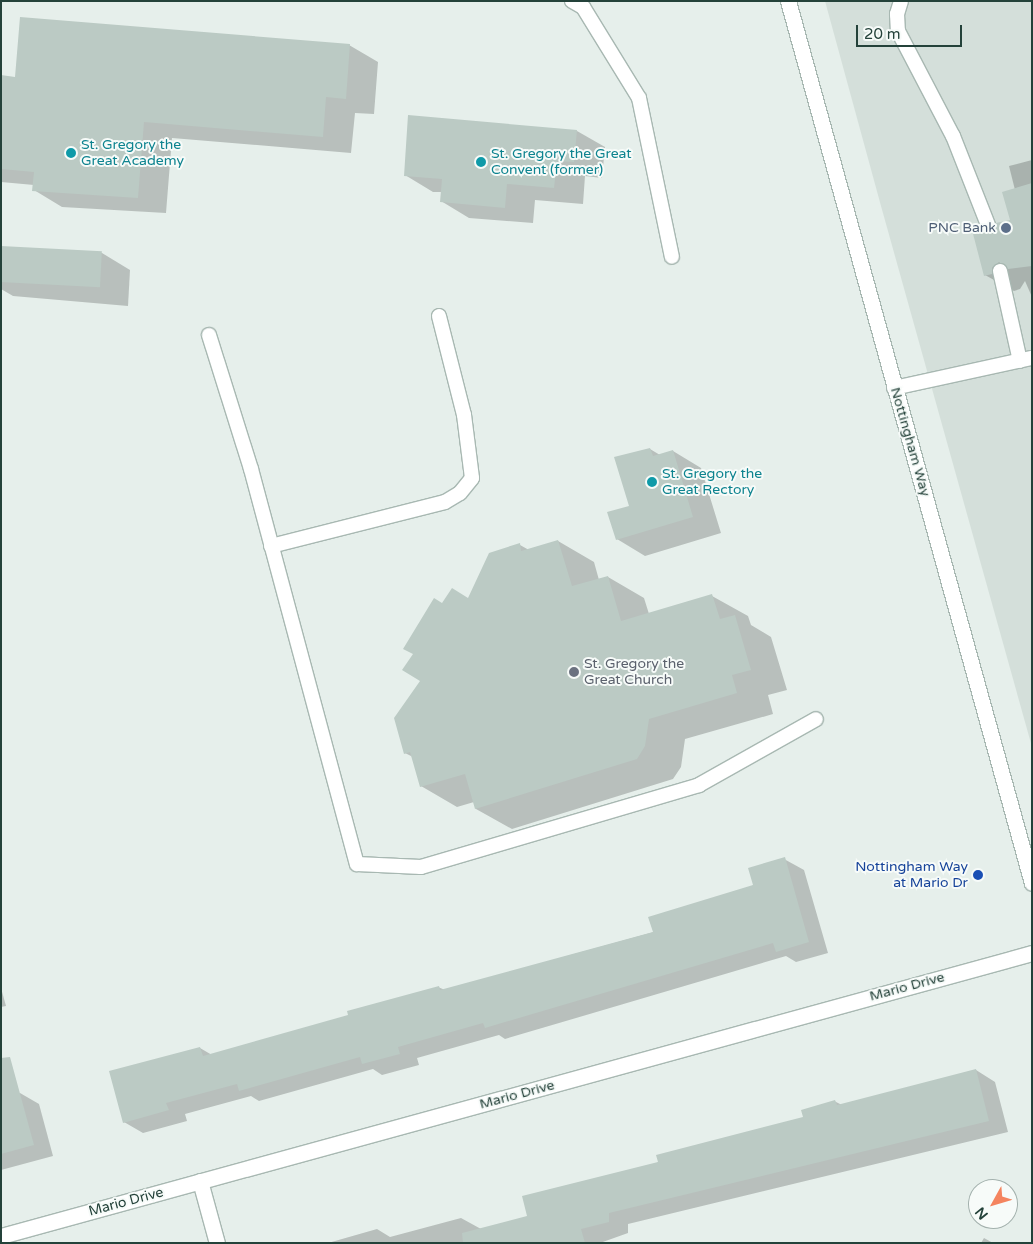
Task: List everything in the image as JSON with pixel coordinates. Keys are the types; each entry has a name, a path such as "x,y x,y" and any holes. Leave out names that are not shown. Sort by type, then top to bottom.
{"street":[{"name":"Nottingham Way","path":"788,1 1032,883"},
{"name":"Mario Drive","path":"1,1236 1032,953"},
{"path":"200,1181 217,1243"}],"lane":[{"path":"572,1 583,7 639,98 672,257"},
{"path":"901,1 896,14 898,31 952,136 988,226"},
{"path":"894,388 1026,359 1000,271"},
{"path":"271,546 442,503 460,493 472,478 464,415 439,316"},
{"path":"209,334 271,546 357,864 421,867 699,785 816,719"}],"shaded area":[{"path":"825,1 1032,1 1032,747 881,206"}],"building":[{"name":"St. Gregory the Great Academy","path":"20,17 350,44 346,99 326,97 323,137 144,122 138,198 32,191 34,172 1,169 1,75 15,77"},
{"name":"St. Gregory the Great Convent (former)","path":"408,115 577,130 574,162 557,161 554,188 507,184 505,208 440,202 442,179 404,176"},
{"name":"PNC Bank","path":"1032,183 1032,266 1008,269 999,262 992,268 992,274 984,276 972,230 980,228 991,233 996,223 1010,220 1002,192"},
{"path":"1,246 102,251 100,287 1,282"},
{"name":"St. Gregory the Great Rectory","path":"650,448 653,456 673,450 693,517 616,540 607,512 629,506 614,457"},
{"name":"St. Gregory the Great Church","path":"558,540 572,586 608,576 621,621 712,594 720,619 735,615 751,670 732,675 737,693 649,719 645,746 637,759 475,809 465,774 420,787 410,752 404,754 394,718 420,681 402,670 413,654 403,649 434,598 442,603 452,588 468,598 489,553 520,543 521,551"},
{"path":"785,857 809,942 776,952 773,943 485,1028 483,1023 398,1047 400,1054 362,1064 360,1057 239,1091 237,1084 166,1103 169,1110 123,1123 109,1071 200,1047 203,1056 348,1015 347,1011 439,986 440,990 653,932 648,917 753,885 748,868"},
{"path":"10,1057 34,1145 1,1154 1,1058"},
{"path":"976,1069 989,1121 609,1213 609,1222 581,1229 585,1243 463,1243 462,1233 527,1216 522,1196 658,1162 656,1155 803,1117 801,1110 835,1100 837,1105"}],"place":[{"name":"St. Gregory the Great Academy","path":"71,153"},
{"name":"St. Gregory the Great Convent (former)","path":"481,162"},
{"name":"PNC Bank","path":"1006,228"},
{"name":"St. Gregory the Great Rectory","path":"652,482"},
{"name":"St. Gregory the Great Church","path":"574,672"},
{"name":"Nottingham Way at Mario Dr","path":"978,875"}]}
